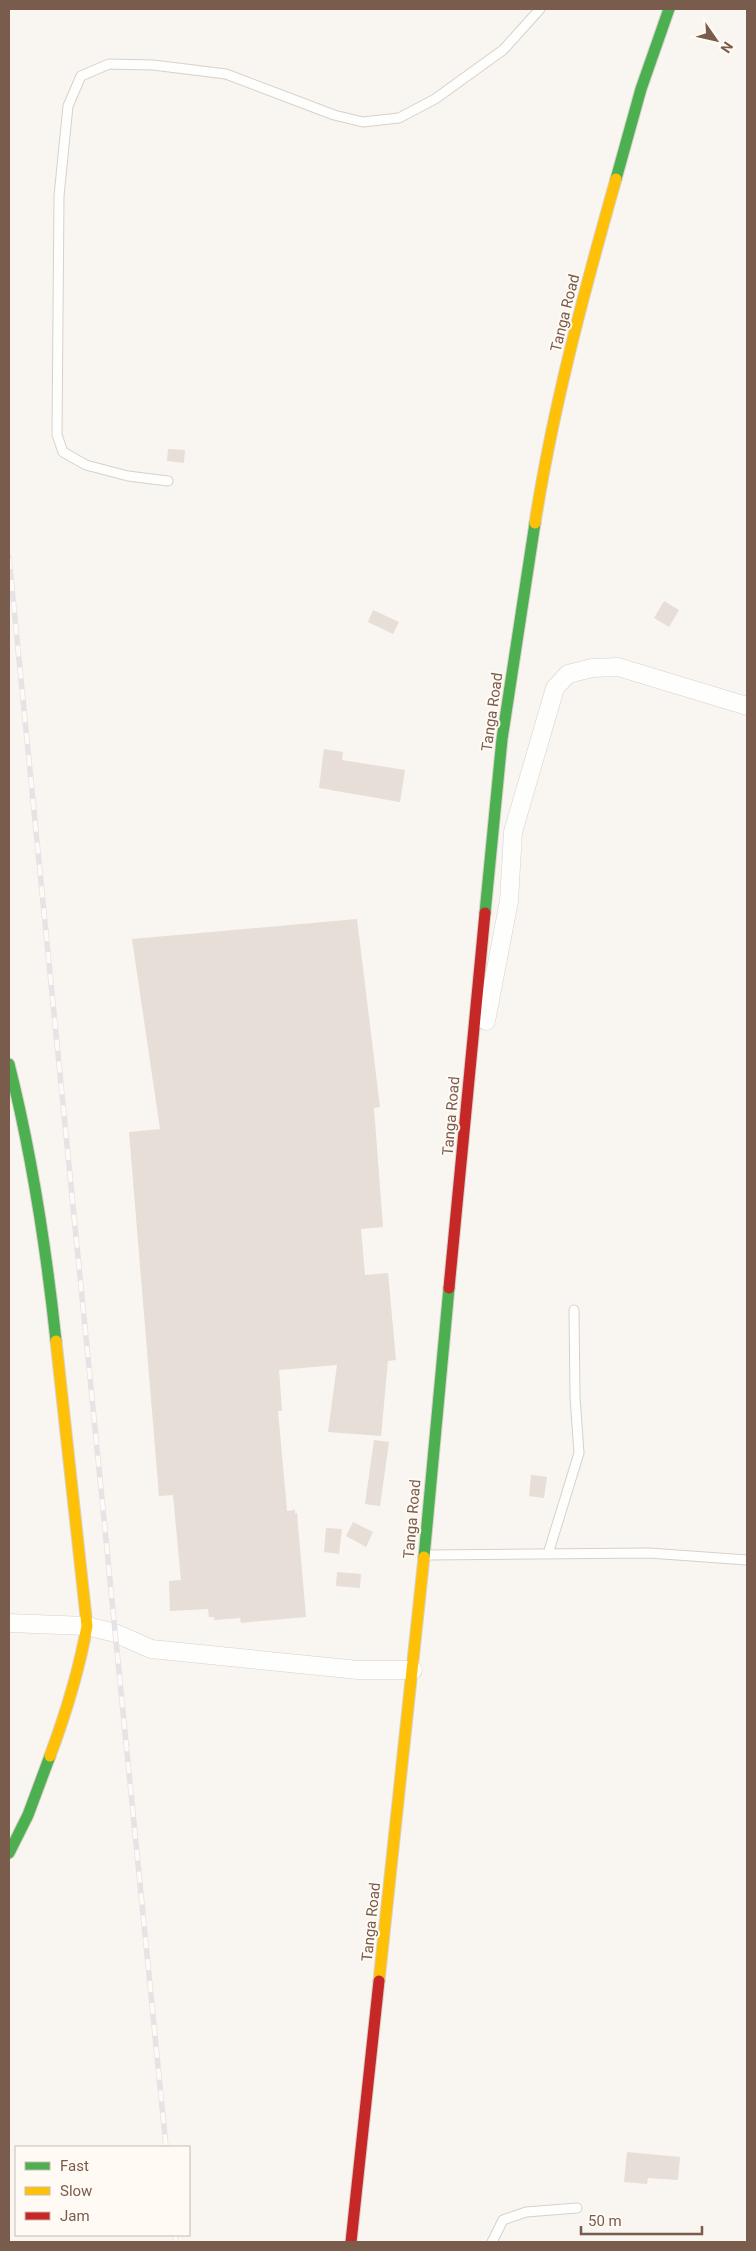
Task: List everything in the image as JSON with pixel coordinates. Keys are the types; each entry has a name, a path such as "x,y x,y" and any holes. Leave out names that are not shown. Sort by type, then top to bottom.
{"main road":[{"name":"Tanga Road","path":"351,2242 413,1670 502,739 546,454 599,238 641,89 669,9"},
{"path":"9,1064 26,1133 47,1254 87,1626 80,1666 67,1710 28,1815 9,1853"}],"street":[{"path":"469,1084 488,1014 509,901 513,832 555,688 568,674 592,668 618,667 747,706"},
{"path":"9,1623 87,1626 115,1633 151,1649 358,1670 413,1670"}],"lane":[{"path":"168,481 128,476 86,465 63,452 57,436 59,196 68,106 81,76 109,64 153,66 226,74 334,115 363,122 399,118 435,99 503,50 540,9"},
{"path":"548,1554 579,1453 575,1398 574,1310"},
{"path":"424,1555 649,1553 747,1560"},
{"path":"492,2242 503,2220 526,2212 577,2208"}],"building":[{"path":"168,449 185,450 184,463 167,461"},
{"path":"664,601 679,610 669,627 654,618"},
{"path":"373,610 399,622 393,634 368,622"},
{"path":"324,749 343,752 342,760 405,770 400,802 319,788"},
{"path":"357,919 380,1107 374,1108 383,1227 361,1229 365,1275 388,1273 396,1360 388,1361 381,1436 328,1432 337,1365 279,1370 282,1411 278,1411 287,1511 295,1510 295,1514 297,1513 306,1617 241,1623 240,1618 214,1620 214,1617 209,1617 208,1609 170,1611 169,1581 181,1580 173,1495 159,1496 129,1132 160,1129 132,939"},
{"path":"374,1440 389,1442 380,1506 365,1504"},
{"path":"531,1475 547,1477 544,1498 529,1496"},
{"path":"353,1522 373,1532 366,1547 346,1536"},
{"path":"326,1528 342,1529 339,1554 324,1552"},
{"path":"337,1572 361,1574 360,1588 336,1586"},
{"path":"627,2152 680,2157 678,2180 648,2178 647,2184 624,2182"}],"railway":[{"path":"9,558 166,2146"},
{"path":"175,2236 176,2242"}],"traffic: fast":[{"path":"616,179 641,89 669,9"},
{"path":"485,913 502,739 535,523"},
{"path":"9,1064 25,1132 37,1201 56,1341"},
{"path":"424,1557 449,1288"},
{"path":"9,1853 28,1815 50,1756"}],"traffic: slow":[{"path":"535,523 542,480 570,350 616,179"},
{"path":"50,1756 72,1692 87,1626 56,1341"},
{"path":"379,1981 424,1557"}],"traffic: jam":[{"path":"449,1288 485,913"},
{"path":"351,2242 379,1981"}]}
